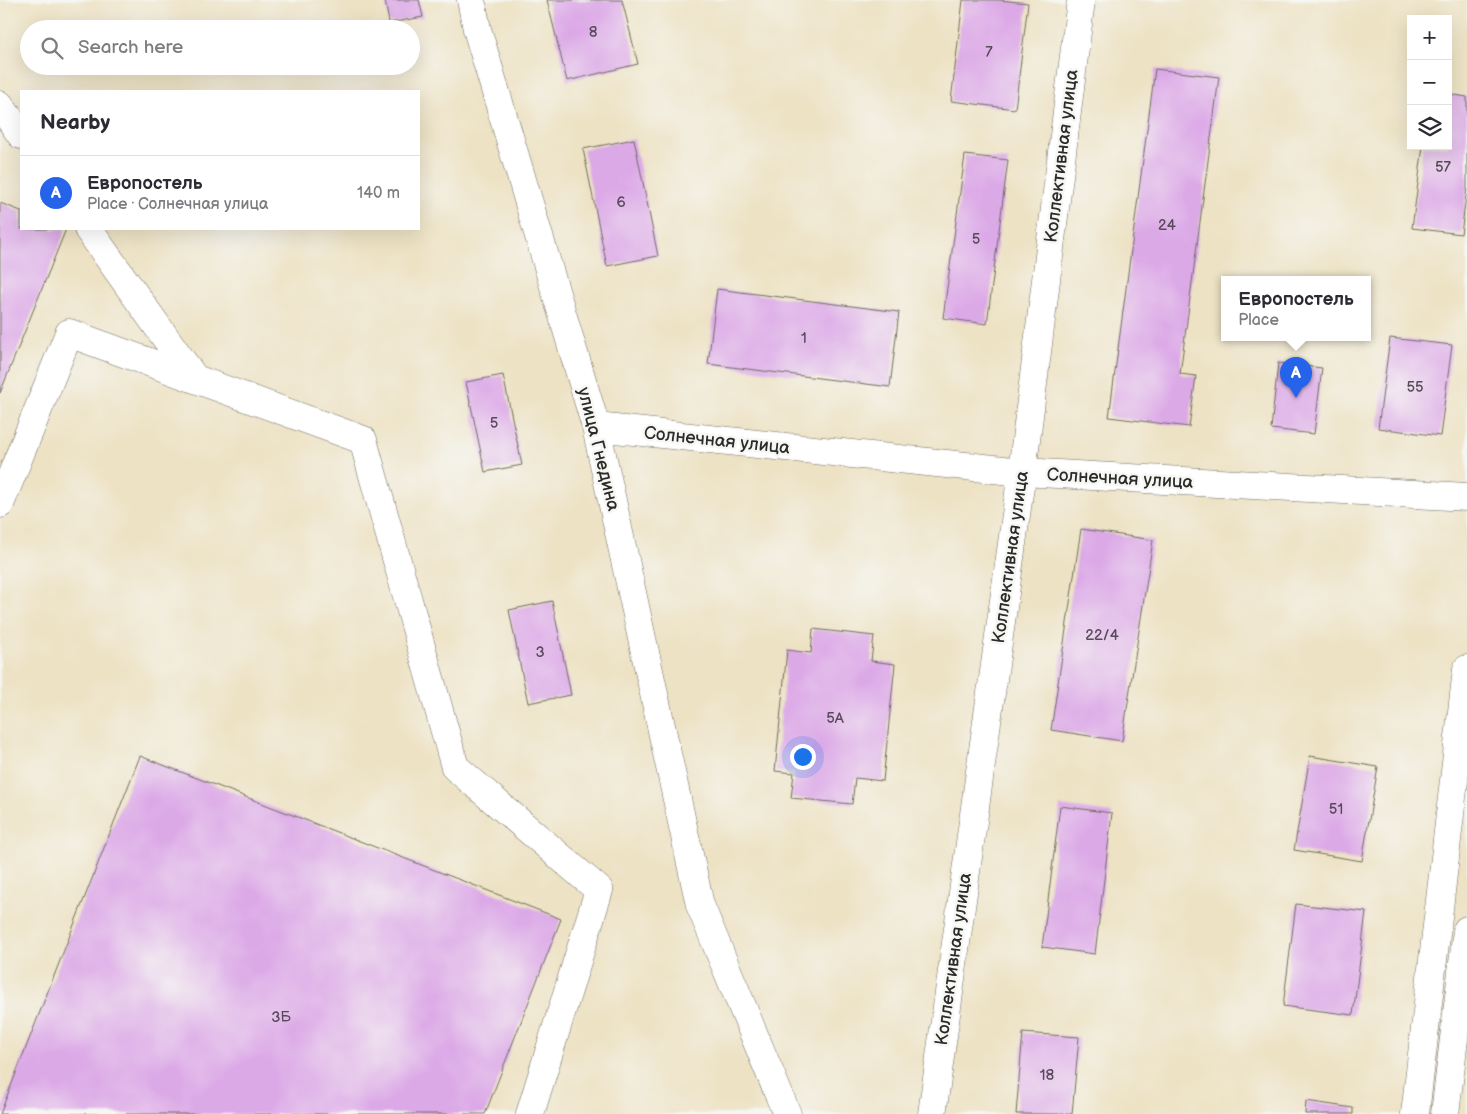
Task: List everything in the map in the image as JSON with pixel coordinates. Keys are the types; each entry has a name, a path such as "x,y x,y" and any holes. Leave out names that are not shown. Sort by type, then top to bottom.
{"street":[{"name":"улица Гнедина","path":"471,0 477,29 596,427 700,905 787,1114"},
{"name":"Коллективная улица","path":"932,1114 1022,472 1081,0"},
{"path":"0,105 20,134"},
{"path":"89,230 195,379"},
{"path":"0,504 69,333 363,440 455,767 599,890 530,1114"},
{"name":"Солнечная улица","path":"596,427 1022,472 1467,497"},
{"path":"1415,1114 1467,669"},
{"path":"1445,1114 1467,930"}],"building":[{"path":"385,0 419,0 423,17 406,20 388,20"},
{"path":"547,0 622,0 638,64 567,81"},
{"path":"963,0 999,0 1028,3 1015,109 951,101"},
{"path":"1155,69 1219,77 1180,374 1196,376 1189,427 1109,417"},
{"path":"1452,95 1467,97 1467,188 1461,234 1412,228 1422,150 1452,150"},
{"path":"634,139 658,256 607,266 583,149"},
{"path":"965,155 1008,160 987,324 943,318"},
{"path":"0,203 20,211 20,230 66,230 0,393"},
{"path":"717,289 899,312 890,387 708,364"},
{"path":"1390,338 1452,345 1440,436 1378,428"},
{"path":"1278,363 1322,368 1314,434 1271,429"},
{"path":"503,375 522,465 485,472 466,382"},
{"path":"1081,529 1153,540 1122,741 1051,730"},
{"path":"552,601 571,695 528,703 509,610"},
{"path":"813,629 874,636 871,661 895,664 883,781 855,778 852,804 791,798 794,773 775,771 787,650 811,653"},
{"path":"140,756 561,919 485,1114 0,1114"},
{"path":"1310,756 1378,767 1362,861 1294,850"},
{"path":"1060,806 1112,813 1095,954 1042,947"},
{"path":"1296,904 1366,912 1353,1015 1283,1006"},
{"path":"1023,1033 1079,1037 1072,1114 1016,1114"},
{"path":"1306,1101 1353,1108 1353,1114 1305,1114"}],"place":[{"name":"Европостель","path":"1296,398"}]}
